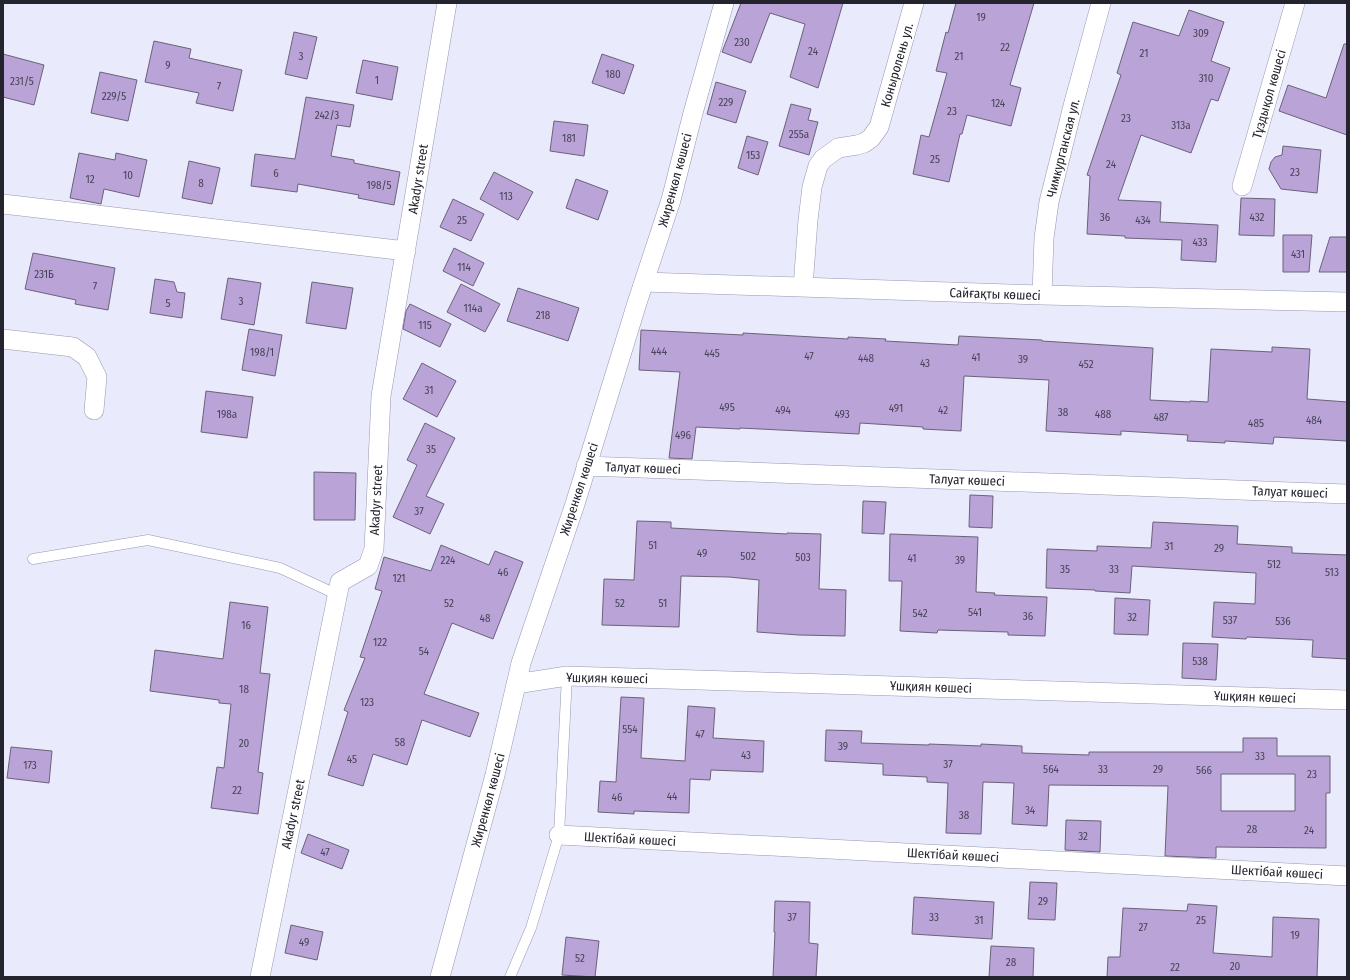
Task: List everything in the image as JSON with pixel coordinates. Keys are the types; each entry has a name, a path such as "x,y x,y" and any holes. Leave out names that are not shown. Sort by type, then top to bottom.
{"street":[{"name":"Akadyr street","path":"260,977 340,582 368,566 374,549 381,396 447,3"},
{"name":"Жиренкөл көшесі","path":"440,977 496,775 521,662 575,504 671,200 693,113 724,3"},
{"name":"Коныролень ул.","path":"803,287 812,187 818,166 823,159 838,148 864,143 879,127 914,3"},
{"name":"Чимкурганская ул.","path":"1042,295 1044,238 1049,202 1101,3"},
{"name":"Тұздықол көшесі","path":"1242,186 1295,3"},
{"path":"3,204 406,251"},
{"name":"Сайғақты көшесі","path":"644,282 1042,295 1347,302"},
{"path":"3,339 73,347 78,350 86,357 97,377 94,410"},
{"name":"Талуат көшесі","path":"586,466 1347,494"},
{"name":"Ұшқиян көшесі","path":"516,684 567,676 1347,700"},
{"name":"Шектібай көшесі","path":"559,835 1347,876"}],"lane":[{"path":"33,559 148,540 280,568 338,595"},
{"path":"510,977 531,928 559,835 567,676"}],"building":[{"path":"741,3 843,3 818,88 790,77 805,24 770,13 751,63 722,52"},
{"path":"956,3 1034,3 1010,85 1021,88 1011,126 967,115 962,134 960,134 949,182 913,174 921,135 929,137 947,73 936,71 946,32 948,33"},
{"path":"1189,10 1224,22 1211,61 1230,68 1218,101 1211,99 1191,153 1141,135 1118,200 1161,202 1160,222 1218,225 1216,262 1181,260 1182,240 1125,238 1125,236 1087,234 1090,176 1087,175 1121,75 1117,73 1133,22 1179,36"},
{"path":"294,32 317,37 307,79 285,74"},
{"path":"154,41 191,49 189,58 242,70 233,111 196,103 199,93 145,82"},
{"path":"1344,44 1347,44 1347,135 1279,111 1288,85 1326,98"},
{"path":"3,54 44,65 34,105 3,97"},
{"path":"602,54 634,65 624,94 592,83"},
{"path":"363,60 398,67 392,100 356,93"},
{"path":"100,72 137,80 128,121 91,113"},
{"path":"716,82 746,91 736,123 707,114"},
{"path":"306,97 354,105 350,127 337,125 331,156 354,160 354,163 400,172 394,205 358,198 359,195 298,184 297,192 251,186 255,154 295,159"},
{"path":"791,104 811,109 808,120 818,122 809,155 779,146"},
{"path":"554,121 588,125 584,156 550,151"},
{"path":"747,136 768,142 758,175 738,168"},
{"path":"1283,146 1321,150 1317,193 1281,189 1269,169 1271,162 1275,157 1282,155"},
{"path":"79,153 115,160 116,153 147,160 139,197 104,189 101,204 70,198"},
{"path":"189,161 220,168 212,204 182,198"},
{"path":"494,172 533,192 518,220 480,199"},
{"path":"576,179 608,191 598,220 566,208"},
{"path":"1241,198 1275,199 1274,236 1239,235"},
{"path":"453,199 484,214 471,241 440,227"},
{"path":"1283,235 1312,235 1309,272 1283,272"},
{"path":"1330,237 1347,237 1347,272 1319,272"},
{"path":"454,248 484,263 473,286 443,271"},
{"path":"33,253 115,268 108,310 75,304 76,300 25,289"},
{"path":"228,278 261,283 254,325 221,319"},
{"path":"155,279 174,282 177,292 185,293 182,318 150,313"},
{"path":"312,282 353,288 346,329 306,323"},
{"path":"461,284 500,304 485,332 447,312"},
{"path":"518,288 579,308 568,341 507,321"},
{"path":"410,304 451,324 440,347 403,329 406,311"},
{"path":"249,329 282,335 275,376 242,370"},
{"path":"641,330 743,335 743,333 848,339 848,337 886,339 885,341 958,345 959,336 1153,348 1150,400 1190,402 1208,402 1211,349 1272,352 1272,347 1310,349 1307,399 1347,402 1347,441 1274,437 1273,444 1225,441 1225,443 1187,441 1188,435 1121,431 1121,435 1046,431 1049,380 964,376 961,431 860,423 859,434 696,427 692,459 669,458 680,372 639,370"},
{"path":"422,363 456,381 437,417 403,399"},
{"path":"206,391 253,397 247,438 201,432"},
{"path":"425,423 455,438 426,496 444,504 430,534 393,517 417,465 407,460"},
{"path":"314,472 356,473 355,520 314,520"},
{"path":"970,495 993,496 992,528 969,527"},
{"path":"863,501 886,502 884,534 862,533"},
{"path":"637,521 671,522 671,528 787,534 821,534 819,589 846,590 845,636 757,632 759,580 729,577 681,576 679,627 602,625 604,579 634,580"},
{"path":"1153,522 1238,526 1237,544 1292,547 1292,553 1347,555 1347,659 1312,657 1313,640 1212,637 1214,602 1255,604 1256,573 1132,566 1130,593 1046,588 1047,549 1097,551 1097,546 1151,548"},
{"path":"890,534 978,537 976,592 995,593 994,595 1047,597 1045,636 1008,635 1008,632 938,630 937,633 900,631 902,581 889,581"},
{"path":"441,545 489,565 495,551 523,562 493,639 452,623 424,694 479,713 470,737 422,720 407,765 373,754 363,786 328,775 348,712 344,710 365,658 360,657 382,591 375,589 384,557 431,571"},
{"path":"1115,598 1150,600 1148,635 1114,634"},
{"path":"230,602 268,607 260,673 270,674 258,772 263,773 258,814 211,808 217,767 224,768 231,704 219,703 219,700 150,691 155,650 223,659"},
{"path":"1183,643 1218,644 1216,680 1182,678"},
{"path":"621,697 644,698 641,758 685,761 688,706 715,708 713,738 764,741 763,772 711,770 710,780 690,779 689,813 634,811 634,814 598,812 600,781 616,782"},
{"path":"826,730 862,731 861,743 981,746 981,744 1022,746 1022,753 1089,755 1089,752 1243,752 1243,738 1277,738 1277,756 1330,756 1330,793 1326,793 1326,848 1216,847 1216,858 1165,856 1168,786 1049,785 1047,826 1012,824 1014,783 983,782 981,834 946,833 948,783 927,782 927,777 883,775 883,764 825,761","holes":["1221,774 1295,774 1295,811 1221,811"]},
{"path":"11,747 52,751 49,783 7,778"},
{"path":"1066,820 1101,821 1100,852 1065,850"},
{"path":"308,834 349,850 342,869 301,853"},
{"path":"1030,882 1057,883 1055,920 1028,919"},
{"path":"914,897 994,902 992,939 912,934"},
{"path":"775,901 810,902 809,943 818,944 816,977 773,977"},
{"path":"1188,904 1217,906 1213,953 1272,957 1273,917 1319,919 1317,977 1107,977 1108,957 1120,957 1123,908 1187,911"},
{"path":"291,925 323,932 317,960 285,953"},
{"path":"566,937 599,941 595,977 562,975"},
{"path":"991,946 1034,948 1033,977 989,977"}]}
